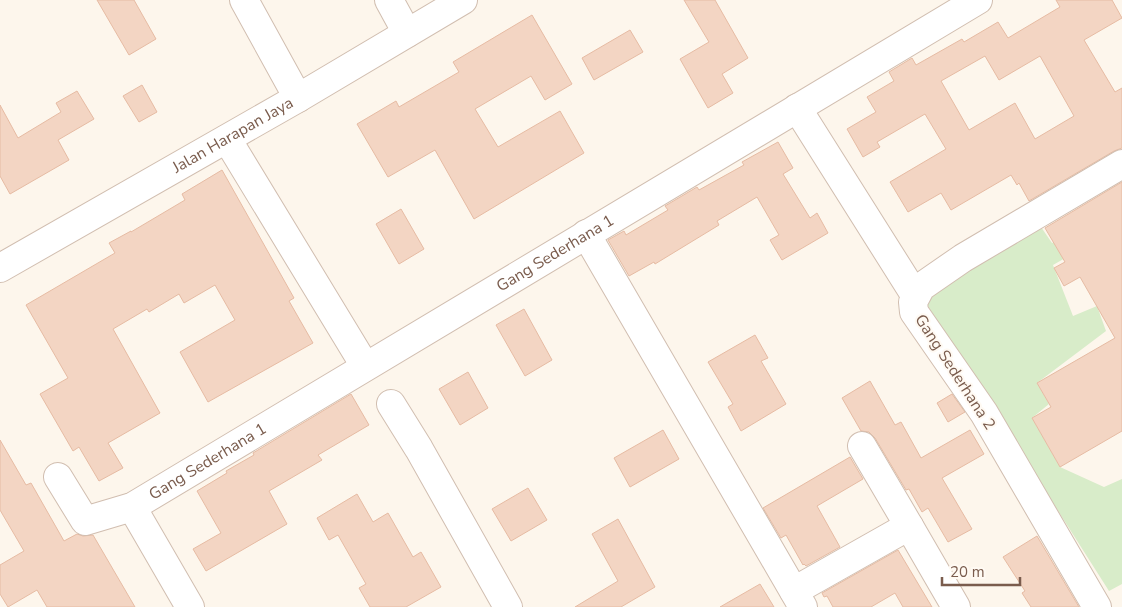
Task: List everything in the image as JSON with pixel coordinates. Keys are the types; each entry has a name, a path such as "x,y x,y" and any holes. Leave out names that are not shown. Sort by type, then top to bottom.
{"street":[{"path":"244,0 298,98"},
{"path":"389,0 407,33"},
{"name":"Jalan Harapan Jaya","path":"0,268 298,98 463,0"},
{"name":"Gang Sederhana 1","path":"58,477 85,521 132,507 978,0"},
{"path":"797,108 916,295"},
{"path":"227,139 365,366"},
{"name":"Gang Sederhana 2","path":"1096,607 984,414 914,312 913,302 921,287 963,258 1122,164"},
{"path":"586,234 799,599 909,526"},
{"path":"391,404 419,449 508,607"},
{"path":"862,446 956,607"},
{"path":"132,507 190,607"}],"green space":[{"path":"1041,227 1052,243 1073,231 1081,249 1053,265 1073,316 1097,306 1106,331 1037,383 1049,404 1032,418 1060,467 1104,487 1122,479 1122,584 1109,591 922,297"}],"building":[{"path":"97,0 134,0 156,39 129,55"},
{"path":"684,0 715,0 748,58 722,74 733,93 708,108 680,59 709,42"},
{"path":"1056,0 1112,0 1122,18 1084,40 1115,92 1122,88 1122,148 1029,201 1019,183 1017,185 1011,175 951,210 941,193 908,212 890,182 946,149 925,114 877,142 880,147 863,157 847,129 876,112 867,97 894,81 889,72 912,58 916,65 962,39 964,42 998,22 1008,38 1060,7","holes":["985,56 999,80 1040,56 1074,116 1035,139 1015,103 969,130 941,81"]},
{"path":"532,15 572,84 545,100 531,76 475,109 498,147 560,111 584,153 474,219 435,150 388,177 357,124 396,101 399,107 459,72 453,62"},
{"path":"630,30 643,52 594,80 582,58"},
{"path":"142,85 157,112 139,122 123,96"},
{"path":"77,91 94,119 58,140 69,160 10,194 0,176 0,105 18,138 61,112 56,103"},
{"path":"778,142 793,168 783,174 810,218 817,213 828,233 782,260 770,240 779,235 757,197 717,221 719,225 655,264 654,262 629,276 608,240 624,231 626,235 668,210 665,206 697,187 699,190 744,165 742,162"},
{"path":"222,170 294,298 289,301 313,343 208,402 180,352 235,320 215,285 184,303 179,294 149,312 147,309 113,329 160,413 108,443 123,468 99,481 79,447 73,451 40,394 68,378 26,305 115,253 109,243 185,200 182,194"},
{"path":"1122,182 1122,431 1060,467 1032,418 1051,407 1037,383 1115,338 1080,277 1064,286 1054,268 1065,262 1045,228"},
{"path":"401,209 424,249 399,264 376,224"},
{"path":"524,309 552,360 525,376 496,325"},
{"path":"755,335 768,358 761,361 786,404 741,431 728,407 733,404 708,362"},
{"path":"468,372 488,408 460,425 439,389"},
{"path":"870,381 895,425 901,422 921,458 970,430 984,454 942,478 972,529 948,542 928,508 922,512 909,489 906,490 875,438 869,432 861,431 842,398"},
{"path":"351,394 369,425 318,455 322,460 269,491 287,524 206,571 193,549 221,533 197,491 254,455 253,453"},
{"path":"952,394 965,412 948,422 937,403"},
{"path":"663,430 679,459 630,487 614,458"},
{"path":"0,440 26,485 31,483 64,541 77,534 83,536 93,535 135,607 47,607 37,590 8,607 0,594 0,565 24,551 0,510"},
{"path":"850,457 863,479 817,506 840,547 806,566 803,565 786,535 781,538 763,508"},
{"path":"528,488 547,520 511,541 492,509"},
{"path":"357,494 373,522 388,513 413,557 421,552 441,587 406,607 370,607 359,588 366,584 338,535 329,540 317,518"},
{"path":"618,519 655,587 621,607 575,607 618,581 592,534"},
{"path":"1037,536 1079,607 1031,607 1022,593 1025,591 1003,557"},
{"path":"898,550 932,607 903,607 895,593 871,607 833,607 827,596 824,597 822,593"},
{"path":"760,584 774,607 720,607"}]}
